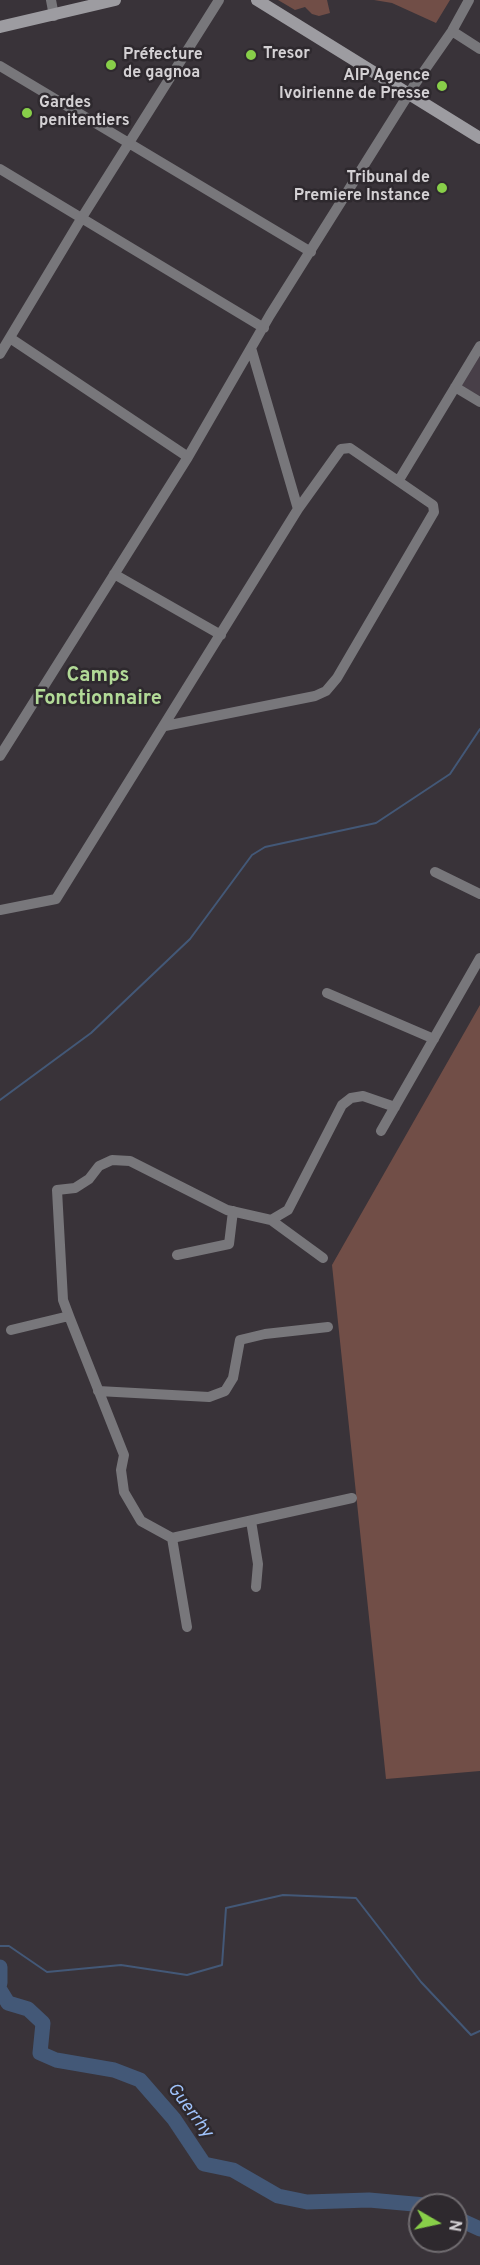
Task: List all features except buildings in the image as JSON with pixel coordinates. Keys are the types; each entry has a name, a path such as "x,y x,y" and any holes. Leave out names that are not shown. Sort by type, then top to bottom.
{"street":[{"path":"51,0 54,16"},
{"path":"0,27 115,0"},
{"path":"0,354 81,219 219,0"},
{"path":"257,0 480,138"},
{"path":"0,756 188,457 270,315 452,31 469,0"},
{"path":"452,31 480,49"},
{"path":"0,66 311,252"},
{"path":"0,169 264,328"},
{"path":"10,338 188,457"},
{"path":"399,480 480,346"},
{"path":"251,348 298,509"},
{"path":"455,387 480,402"},
{"path":"0,910 56,899 298,509 341,449 350,448 433,505 434,512 337,678 326,691 315,696 165,726"},
{"path":"114,574 221,634"},
{"path":"435,872 480,894"},
{"path":"381,1131 480,958"},
{"path":"327,993 434,1039"},
{"path":"271,1220 288,1210 342,1105 351,1098 363,1096 395,1107"},
{"path":"323,1258 271,1220 233,1211 130,1161 112,1160 99,1166 89,1179 75,1188 57,1190 63,1300 124,1455 121,1470 124,1492 141,1521 172,1538 352,1498"},
{"path":"177,1255 229,1244 233,1211"},
{"path":"12,1330 69,1317"},
{"path":"98,1392 209,1397 225,1391 233,1378 240,1340 265,1334 328,1327"},
{"path":"251,1521 258,1563 256,1587"},
{"path":"172,1538 187,1627"}],"shaded area":[{"path":"278,0 327,0 330,13 319,16 312,14 305,7 295,10"},
{"path":"374,0 450,0 436,23 392,3"},
{"path":"480,352 480,396 460,385"},
{"path":"480,1005 480,1771 386,1779 332,1265"}],"waterway":[{"path":"0,1100 91,1033 190,939 252,855 265,847 376,823 450,774 480,729"},
{"path":"0,1946 9,1946 47,1972 121,1965 187,1975 222,1965 226,1908 283,1895 356,1898 421,1982 471,2035 480,2031"},
{"name":"Guerrhy","path":"0,1967 0,1983"},
{"name":"Guerrhy","path":"0,1990 8,2003 28,2009 43,2023 40,2053 56,2060 114,2070 140,2080 174,2119 204,2164 233,2170 278,2196 307,2202 369,2200 408,2203"},
{"name":"Guerrhy","path":"468,2224 480,2229"}],"place":[{"name":"Tresor","path":"251,55"},
{"name":"Préfecture de gagnoa","path":"111,65"},
{"name":"AIP Agence Ivoirienne de Presse","path":"442,86"},
{"name":"Gardes penitentiers","path":"27,113"},
{"name":"Tribunal de Premiere Instance","path":"442,188"}],"district":[{"name":"Camps Fonctionnaire","path":"98,688"}]}
